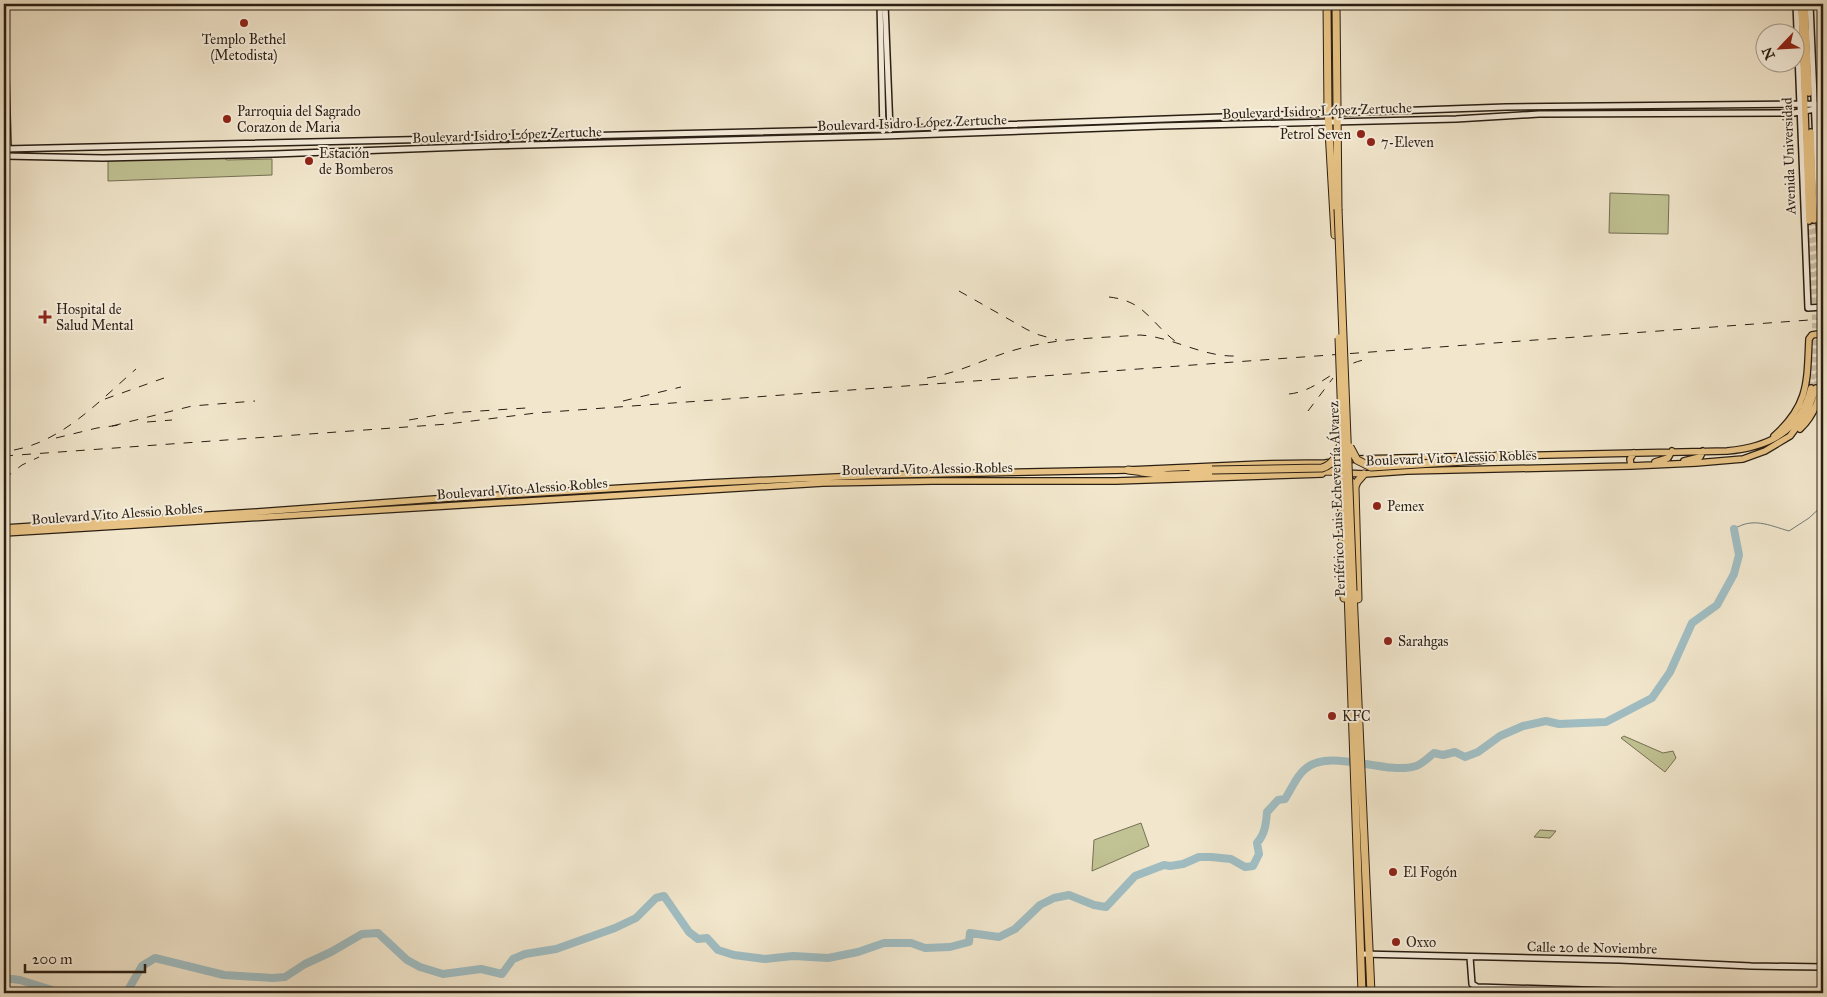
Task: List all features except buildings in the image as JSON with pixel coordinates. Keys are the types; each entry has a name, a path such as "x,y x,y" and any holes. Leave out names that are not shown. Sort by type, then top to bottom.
{"highway":[{"name":"Periférico Luis Echeverría Álvarez","path":"1328,4 1328,113 1336,208 1351,591 1354,619 1362,993"},
{"name":"Periférico Luis Echeverría Álvarez","path":"1336,4 1338,112 1336,208"},
{"path":"1346,436 1354,455 1362,463 1371,467 1480,460 1501,456"},
{"path":"1141,472 1322,468 1328,466 1335,459 1346,436"},
{"path":"1342,472 1365,460"},
{"path":"1128,470 1167,476 1331,471 1342,472 1350,478 1355,487"},
{"path":"1342,472 1345,619 1349,633"},
{"path":"1354,619 1358,608 1355,487 1364,474"},
{"path":"1341,490 1346,486 1355,487"},
{"name":"Periférico Luis Echeverría Álvarez","path":"1351,591 1349,633 1357,752"},
{"name":"Periférico Luis Echeverría Álvarez","path":"1357,772 1371,993"}],"main road":[{"path":"4,4 6,156"},
{"path":"880,4 883,136"},
{"path":"885,4 890,136"},
{"name":"Avenida Universidad","path":"1796,4 1810,107"},
{"name":"Avenida Universidad","path":"1802,4 1810,107 1808,308 1822,307 1805,4"},
{"name":"Avenida Universidad","path":"1810,4 1811,220"},
{"name":"Boulevard Isidro López Zertuche","path":"6,156 103,158 890,136 1338,112 1603,105 1810,107"},
{"name":"Boulevard Isidro López Zertuche","path":"6,149 534,138 890,128 1338,122 1456,119 1540,114 1810,107"},
{"path":"669,134 669,142"},
{"path":"606,136 606,143"},
{"path":"534,138 534,145"},
{"path":"1764,444 1792,417 1799,406 1807,386 1809,339 1812,335 1818,334 1823,337"},
{"path":"1790,436 1803,426 1812,413 1822,387 1823,371"},
{"name":"Boulevard Vito Alessio Robles","path":"4,528 332,510 496,495 584,494 823,483 1116,481 1304,476 1342,472 1364,474 1638,466 1743,459 1765,451 1790,436 1807,413 1814,388 1793,424 1764,444 1743,449 1423,457 1325,463 725,482 584,494"},
{"path":"1354,449 1365,460"},
{"path":"1638,466 1668,458 1672,451"},
{"path":"1675,463 1700,457 1703,451"},
{"path":"1631,466 1630,459 1634,453"},
{"path":"1342,472 1354,460"},
{"path":"1374,460 1373,467 1375,473"},
{"path":"932,474 932,481"},
{"name":"Boulevard Vito Alessio Robles","path":"4,533 212,517"},
{"name":"Calle 20 de Noviembre","path":"1361,954 1630,960 1751,966 1823,967"},
{"path":"1470,957 1473,986 1477,987 1684,993"}],"green space":[{"path":"222,157 227,160 272,159 272,175 108,181 108,161"},
{"path":"1610,193 1669,195 1668,234 1609,233"},
{"path":"1624,736 1663,753 1673,751 1676,758 1665,772 1621,738"},
{"path":"1141,823 1149,846 1092,871 1094,840"},
{"path":"1540,830 1556,831 1550,838 1534,837"}],"waterway":[{"path":"1734,529 1748,523 1761,523 1789,531 1809,518 1823,505"},
{"path":"123,993 128,990 142,966 155,958 224,975 285,977 305,964 362,934 378,933 407,960 420,967 443,974 481,969 502,974 513,959 525,954 556,949 615,928 636,918 656,898 664,896 689,932 698,939 707,938 718,950 734,955 765,959 793,956 828,958 858,952 884,943 911,943 925,948 950,947 969,942 970,933 999,937 1015,929 1040,905 1054,898 1069,895 1094,905 1106,907 1135,876 1164,865 1183,864 1199,857 1211,857 1231,859 1245,867 1253,866 1259,854 1257,843 1266,825 1267,812 1278,800 1285,799 1301,773 1314,763 1342,761 1403,768 1416,766 1434,753 1443,755 1455,752 1465,757 1478,752 1500,736 1523,726 1546,721 1559,724 1606,722 1652,698 1670,672 1692,623 1717,605 1734,574 1739,555 1734,529"},
{"path":"4,978 20,980 52,990 53,993"}],"tunnel":[{"path":"1814,220 1820,325 1816,388"},
{"path":"1809,221 1815,326 1814,368 1811,388"}],"railway":[{"path":"959,291 1026,329 1057,340"},
{"path":"1109,297 1121,299 1139,308 1175,341"},
{"path":"4,456 448,424 536,413 1823,319"},
{"path":"927,378 952,372 1022,348 1066,340 1140,335 1164,339 1211,353 1236,356"},
{"path":"1289,394 1310,388 1348,365 1370,359"},
{"path":"14,450 49,438 64,429 80,418 136,369"},
{"path":"105,399 164,378"},
{"path":"1308,411 1333,378"},
{"path":"623,401 681,387"},
{"path":"112,426 192,406 255,401"},
{"path":"409,420 449,413 526,408"},
{"path":"147,422 172,420"},
{"path":"56,438 97,428 120,425"},
{"path":"4,479 22,465 39,457"}],"place":[{"name":"Templo Bethel (Metodista)","path":"244,23"},
{"name":"Parroquia del Sagrado Corazon de Maria","path":"227,119"},
{"name":"Petrol Seven","path":"1361,134"},
{"name":"7-Eleven","path":"1371,142"},
{"name":"Estación de Bomberos","path":"309,161"},
{"name":"Hospital de Salud Mental","path":"45,317"},
{"name":"Pemex","path":"1377,506"},
{"name":"Sarahgas","path":"1388,641"},
{"name":"KFC","path":"1332,716"},
{"name":"El Fogón","path":"1393,872"},
{"name":"Oxxo","path":"1396,942"}]}
